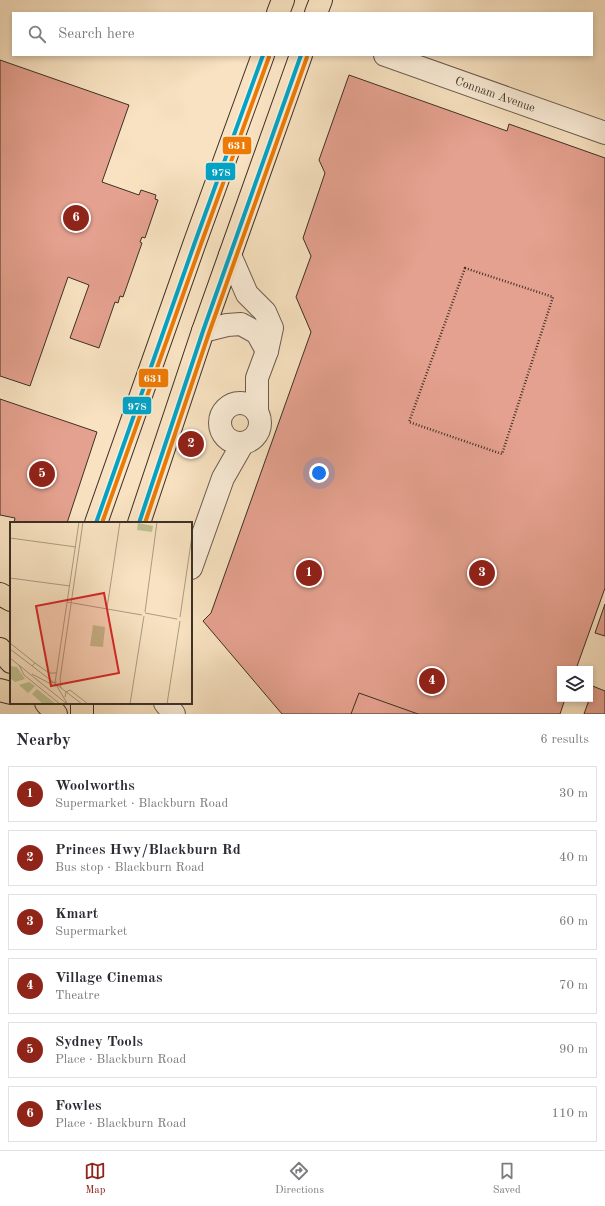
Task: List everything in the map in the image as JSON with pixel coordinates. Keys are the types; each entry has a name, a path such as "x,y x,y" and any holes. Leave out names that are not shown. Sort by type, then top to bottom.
{"main road":[{"path":"278,12 283,0"},
{"path":"316,12 321,0"},
{"path":"96,522 192,250 263,56"},
{"path":"139,522 203,331 301,56"},
{"path":"0,594 10,599"},
{"path":"0,649 10,661"},
{"path":"0,690 10,693"},
{"path":"36,714 37,704"},
{"path":"47,704 56,714"}],"street":[{"name":"Connam Avenue","path":"388,56 605,133"},
{"path":"192,565 223,478 255,431 257,378 267,351 272,328 265,312 247,294 230,255"},
{"path":"203,331 241,324 257,334 267,351"},
{"path":"234,404 257,378"},
{"path":"241,403 247,404 252,408 255,431 221,430 221,416 228,406 241,403"},
{"path":"166,704 174,714"}],"path":[{"path":"465,268 552,297 502,454 409,422 465,268"}],"building":[{"path":"0,60 129,105 102,182 139,195 141,190 156,195 155,199 158,200 145,238 142,237 140,242 142,243 123,297 120,296 118,303 115,302 99,348 70,338 89,285 68,277 30,386 0,376"},
{"path":"349,75 507,131 509,124 605,158 605,588 577,666 557,666 557,702 564,702 560,714 282,714 203,621 211,613 311,332 296,297 311,256 303,238 325,173 319,160"},
{"path":"0,399 97,432 67,522 14,522 15,518 0,515"},
{"path":"605,604 605,636 595,633"},
{"path":"593,686 605,691 605,714 584,714 588,702 593,702"},
{"path":"359,693 418,714 351,714"}],"transit line":[{"name":"978","path":"96,522 263,56"},
{"name":"978","path":"139,522 203,331 301,56"},
{"name":"631","path":"102,522 269,57"},
{"name":"631","path":"145,522 209,333 307,57"}],"place":[{"name":"Fowles","path":"76,218"},
{"name":"Princes Hwy/Blackburn Rd","path":"191,444"},
{"name":"Sydney Tools","path":"42,474"},
{"name":"Woolworths","path":"309,573"},
{"name":"Kmart","path":"482,573"},
{"name":"Village Cinemas","path":"432,681"}]}
